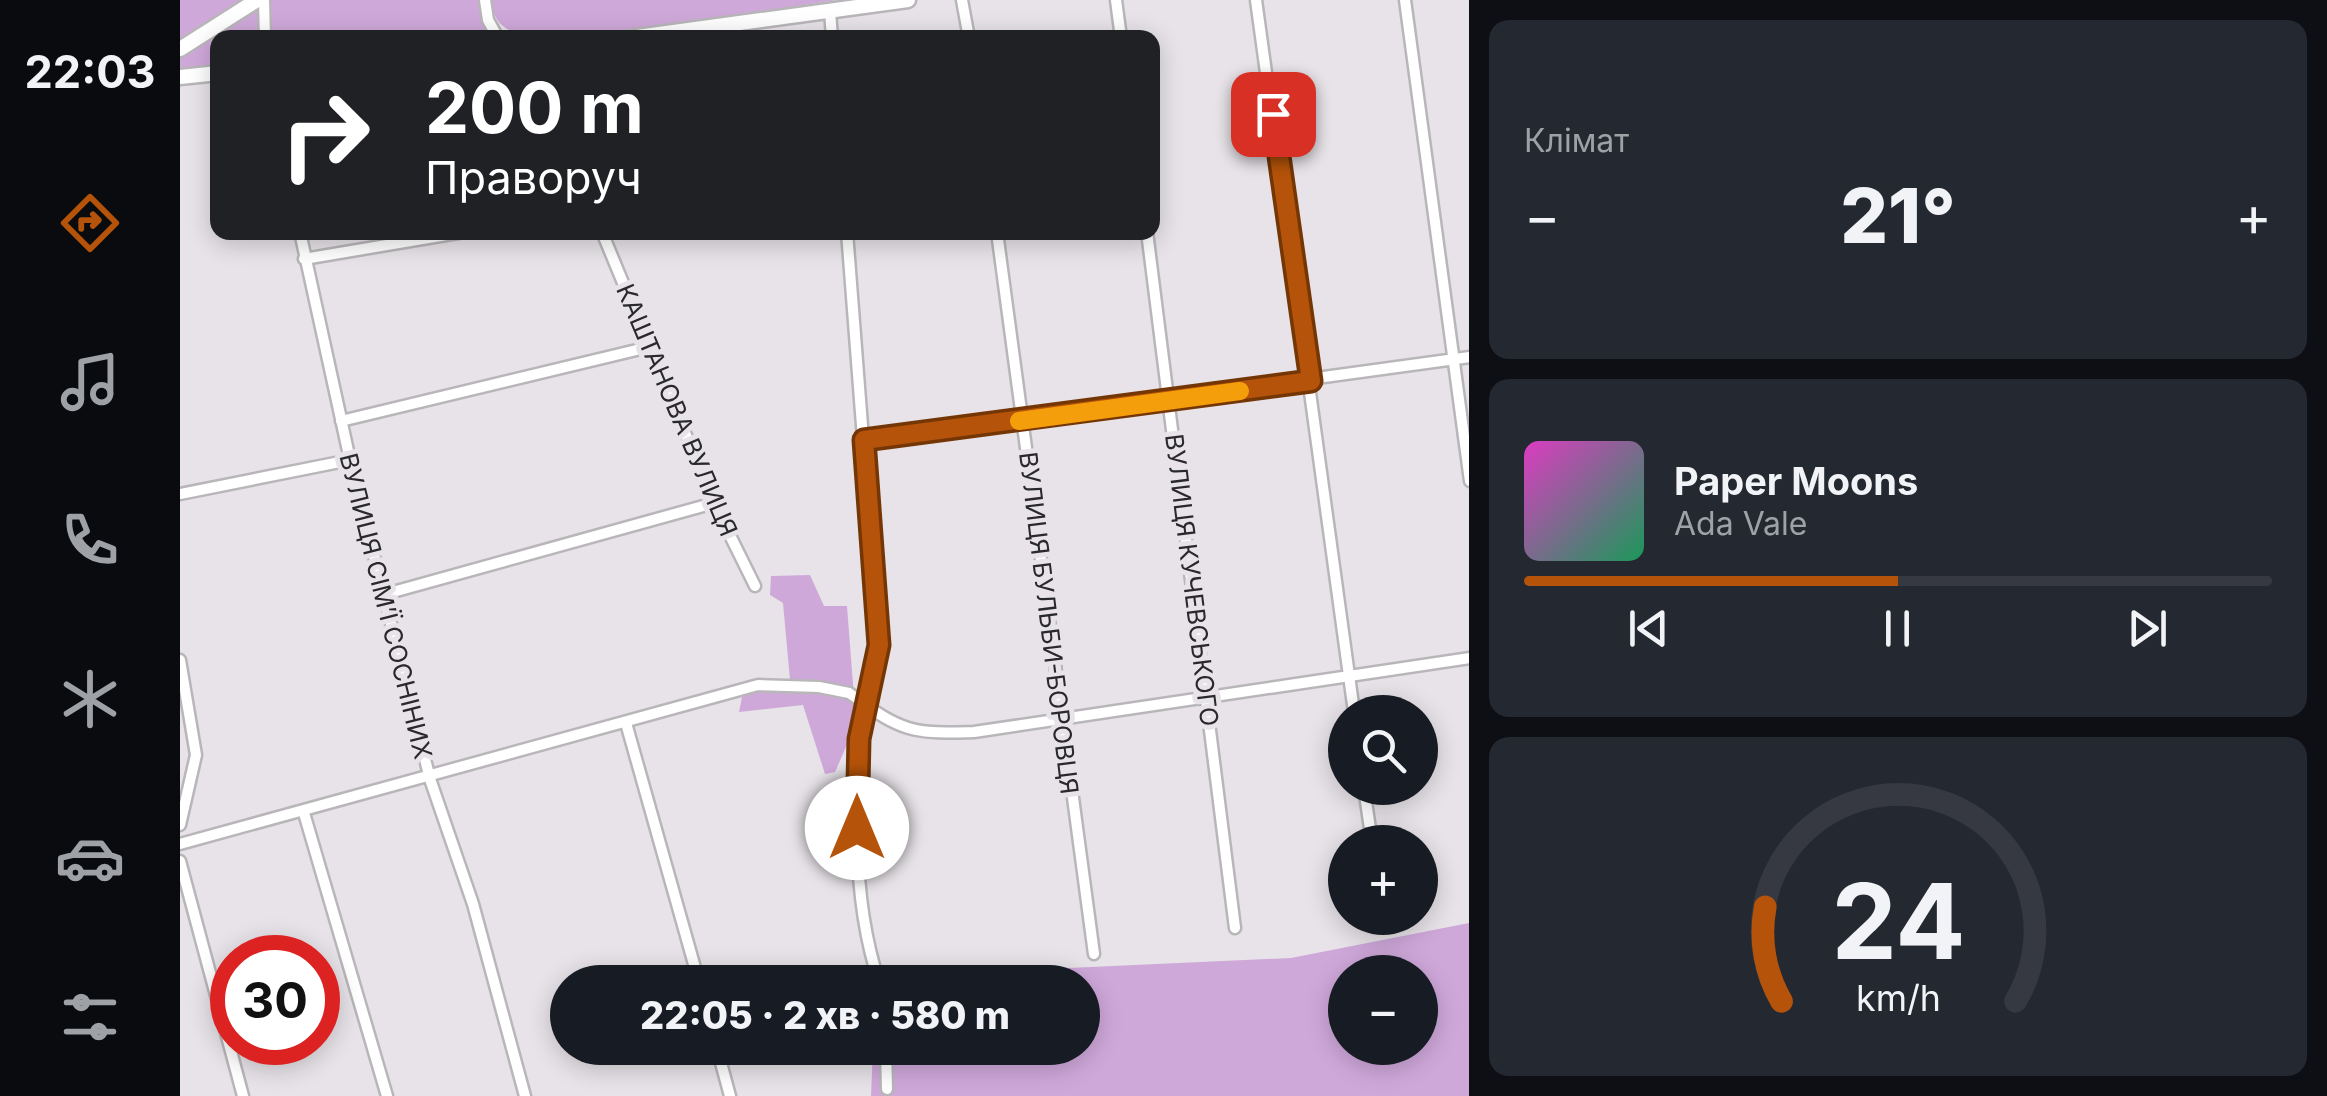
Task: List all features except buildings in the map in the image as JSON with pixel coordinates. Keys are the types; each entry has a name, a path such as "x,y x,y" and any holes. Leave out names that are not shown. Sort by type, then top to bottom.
{"street":[{"path":"211,30 260,0 265,30"},
{"path":"485,0 494,30"},
{"path":"689,30 908,0"},
{"path":"962,0 968,30"},
{"path":"1116,0 1120,30"},
{"path":"1256,0 1352,695"},
{"path":"1405,0 1469,474"},
{"path":"830,11 831,30"},
{"path":"180,49 210,31"},
{"path":"180,77 210,74"},
{"name":"ВУЛИЦЯ СІМ’Ї СОСНІНИХ","path":"301,240 382,595 430,779 626,723"},
{"path":"304,260 418,240"},
{"name":"КАШТАНОВА ВУЛИЦЯ","path":"605,240 714,502 755,586"},
{"path":"848,240 879,645 858,752 857,828 867,939 874,965"},
{"name":"ВУЛИЦЯ БУЛЬБИ-БОРОВЦЯ","path":"997,240 1094,954"},
{"name":"ВУЛИЦЯ КУЧЕВСЬКОГО","path":"1148,240 1235,928"},
{"path":"341,421 649,348"},
{"path":"864,440 1469,357"},
{"path":"180,494 350,460"},
{"path":"382,595 714,502"},
{"path":"694,965 626,723 758,685 819,687 848,693 906,730 974,732 1469,658"},
{"path":"180,660 196,756 180,825"},
{"path":"180,844 430,779 473,904 525,1096"},
{"path":"304,812 387,1096"},
{"path":"180,862 242,1096"},
{"path":"722,1065 730,1096"},
{"path":"886,1065 887,1089"}],"shaded area":[{"path":"180,0 479,0 486,30 210,30 210,76 180,80"},
{"path":"490,0 837,0 642,30 509,30 494,14"},
{"path":"810,575 824,606 847,606 856,724 835,772 825,774 803,705 739,712 742,697 755,692 791,691 783,603 770,595 771,576"},
{"path":"1469,923 1469,1096 871,1096 872,1065 1100,1065 1100,967 1291,958 1408,935 1438,935 1438,929"}],"slow traffic":[{"path":"1019,421 1240,391"}],"route":[{"path":"857,828 859,739 879,645 864,440 1311,381 1273,114"}]}
